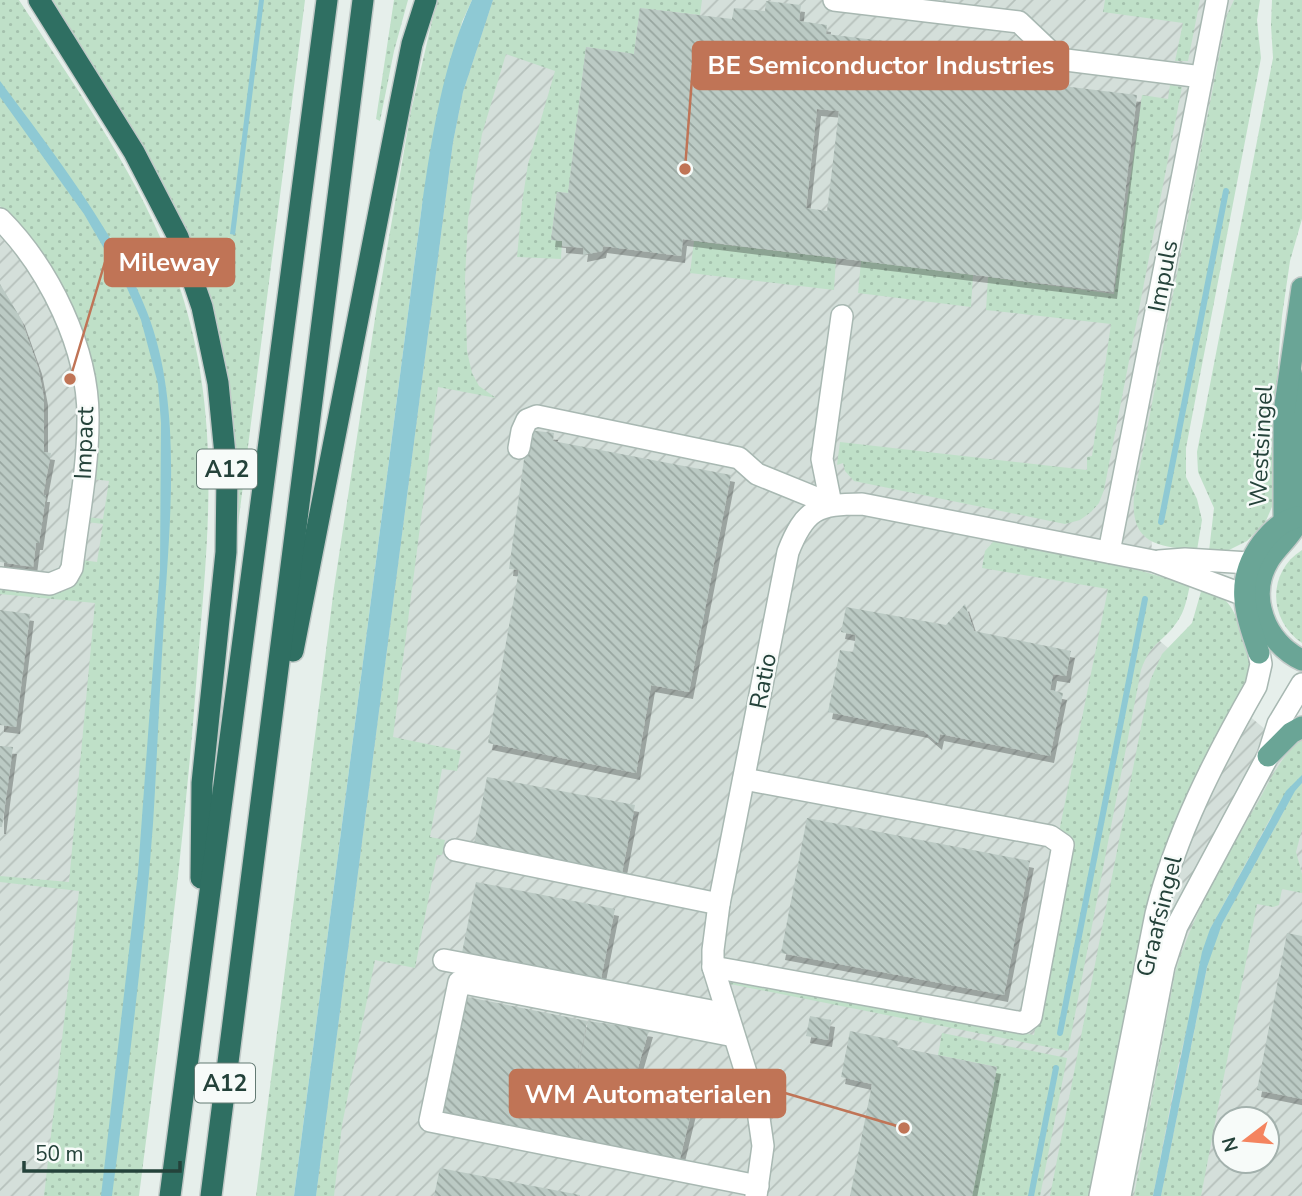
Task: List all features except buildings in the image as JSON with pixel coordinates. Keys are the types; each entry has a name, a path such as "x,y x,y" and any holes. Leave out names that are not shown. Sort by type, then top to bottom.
{"highway":[{"name":"A12","path":"39,0 134,152 178,237 202,307 218,383 227,475 226,552 202,783 199,982"},
{"name":"A12","path":"170,1196 327,0"},
{"name":"A12","path":"211,1196 363,0"},
{"name":"A12","path":"256,845 412,44 426,0"}],"main road":[{"name":"Westsingel","path":"1295,518 1284,412 1302,288"},
{"path":"1259,653 1246,614 1252,600 1268,562 1296,529 1295,518 1269,533 1249,564 1252,600 1281,648 1302,660"},
{"path":"1268,756 1302,727"}],"street":[{"path":"834,0 1018,22 1058,59 1202,77"},
{"name":"Impuls","path":"1109,552 1217,0"},
{"name":"Impact","path":"0,219 16,235 34,260 61,307 84,380 89,417 72,568 67,577 50,583 0,578"},
{"path":"831,504 822,459 842,316"},
{"path":"519,448 527,420 537,416 739,458 757,474 831,504 862,504 1153,561 1252,600"},
{"name":"Ratio","path":"757,1191 763,1146 758,1111 726,1014 713,967 713,950 719,904 788,552 797,529 811,514 831,504"},
{"path":"1153,561 1185,559 1249,564"},
{"name":"Graafsingel","path":"1100,1196 1166,873 1193,806 1256,685 1261,664 1259,653"},
{"name":"Graafsingel","path":"1120,1196 1164,966 1177,926 1268,756 1278,724 1302,684"},
{"path":"713,967 1023,1023 1031,1017 1063,845 1050,836 744,779"},
{"path":"455,850 719,904"},
{"path":"444,960 726,1014"},
{"path":"734,1036 459,982 430,1121 757,1191"}],"shaded area":[{"path":"486,0 1254,0 1153,503 1149,632 1302,760 1302,1196 303,1196 441,140"},
{"path":"0,90 114,257 104,1196 0,1196"}],"green space":[{"path":"0,0 19,0 133,182 170,260 184,301 196,348 203,395 207,440 207,532 192,739 164,1000 139,1196 44,1196 79,891 0,882 0,876 69,882 95,603 0,594 0,587 48,592 82,560 97,562 103,524 87,522 87,517 103,519 109,481 92,479 96,408 10,216 0,206"},
{"path":"48,0 305,0 227,611 208,305"},
{"path":"394,0 408,0 394,51 380,121 376,119"},
{"path":"437,0 472,0 462,22 422,205 294,1196 256,1196 334,588 376,312 411,111"},
{"path":"493,0 702,0 700,15 640,8 634,54 586,47 568,193 557,192 551,239 562,241 561,259 517,257 528,164 555,71 506,54 482,134 468,219 465,279 467,351 472,373 479,386 496,398 438,387 393,737 461,751 457,771 442,769 430,837 445,840 442,855 437,855 415,968 375,960 342,1125 334,1196 316,1196 453,142 463,92"},
{"path":"1105,0 1200,0 1188,61 1175,61 1183,23 1103,12"},
{"path":"1234,0 1260,0 1257,20 1261,58 1186,448 1186,477 1197,499 1202,520 1197,550 1160,545 1142,534 1134,513 1134,497 1227,15"},
{"path":"1272,0 1302,0 1302,219 1290,261 1282,316 1278,363 1275,500 1265,523 1247,541 1229,550 1209,551 1214,508 1198,472 1197,452 1273,58"},
{"path":"1170,85 1182,87 1104,490 1099,503 1080,520 1065,524 854,481 845,471 843,463 837,465 840,442 1087,470 1087,457 1092,456 1111,324 986,310 988,277 1114,294 1142,95 1168,99"},
{"path":"694,241 836,258 834,290 690,273"},
{"path":"861,261 973,275 971,307 858,293"},
{"path":"993,542 1138,570 1190,585 1180,618 1153,647 1141,670 1068,1051 729,982 1034,1035 1072,844 1059,832 1108,589 982,568 985,551"},
{"path":"1302,550 1302,643 1283,622 1276,596 1282,571"},
{"path":"1202,588 1224,599 1236,616 1247,650 1250,679 1190,795 1095,1196 1050,1196 1150,681 1162,654 1192,623"},
{"path":"1302,739 1302,829 1296,852 1302,874 1302,893 1282,889 1279,905 1273,907 1257,904 1218,1105 1211,1105 1211,1144 1201,1196 1161,1196 1209,958 1222,924 1284,811 1271,817 1210,929 1178,1066 1153,1196 1134,1196 1175,973 1182,951 1231,849 1280,763"},
{"path":"942,1033 1067,1058 1040,1196 972,1196 997,1067 938,1055"}],"water":[{"path":"259,0 264,0 235,235 230,234"},
{"path":"472,0 493,0 463,92 453,142 316,1196 294,1196 426,179 446,75"},
{"path":"0,81 81,192 118,252 147,312 159,350 166,389 170,431 170,515 153,824 130,1056 112,1196 101,1196 138,872 160,570 161,423 158,384 141,320 127,288 84,214 0,97"},
{"path":"1302,775 1302,783 1295,791 1222,924 1207,967 1161,1196 1153,1196 1202,952 1210,929 1286,791"}],"waterway":[{"path":"1161,522 1226,191"},
{"path":"1060,1033 1145,599"},
{"path":"1031,1196 1056,1068"}],"place":[{"name":"BE Semiconductor Industries","path":"685,169"},
{"name":"Mileway","path":"70,379"},
{"name":"WM Automaterialen","path":"904,1128"}]}
